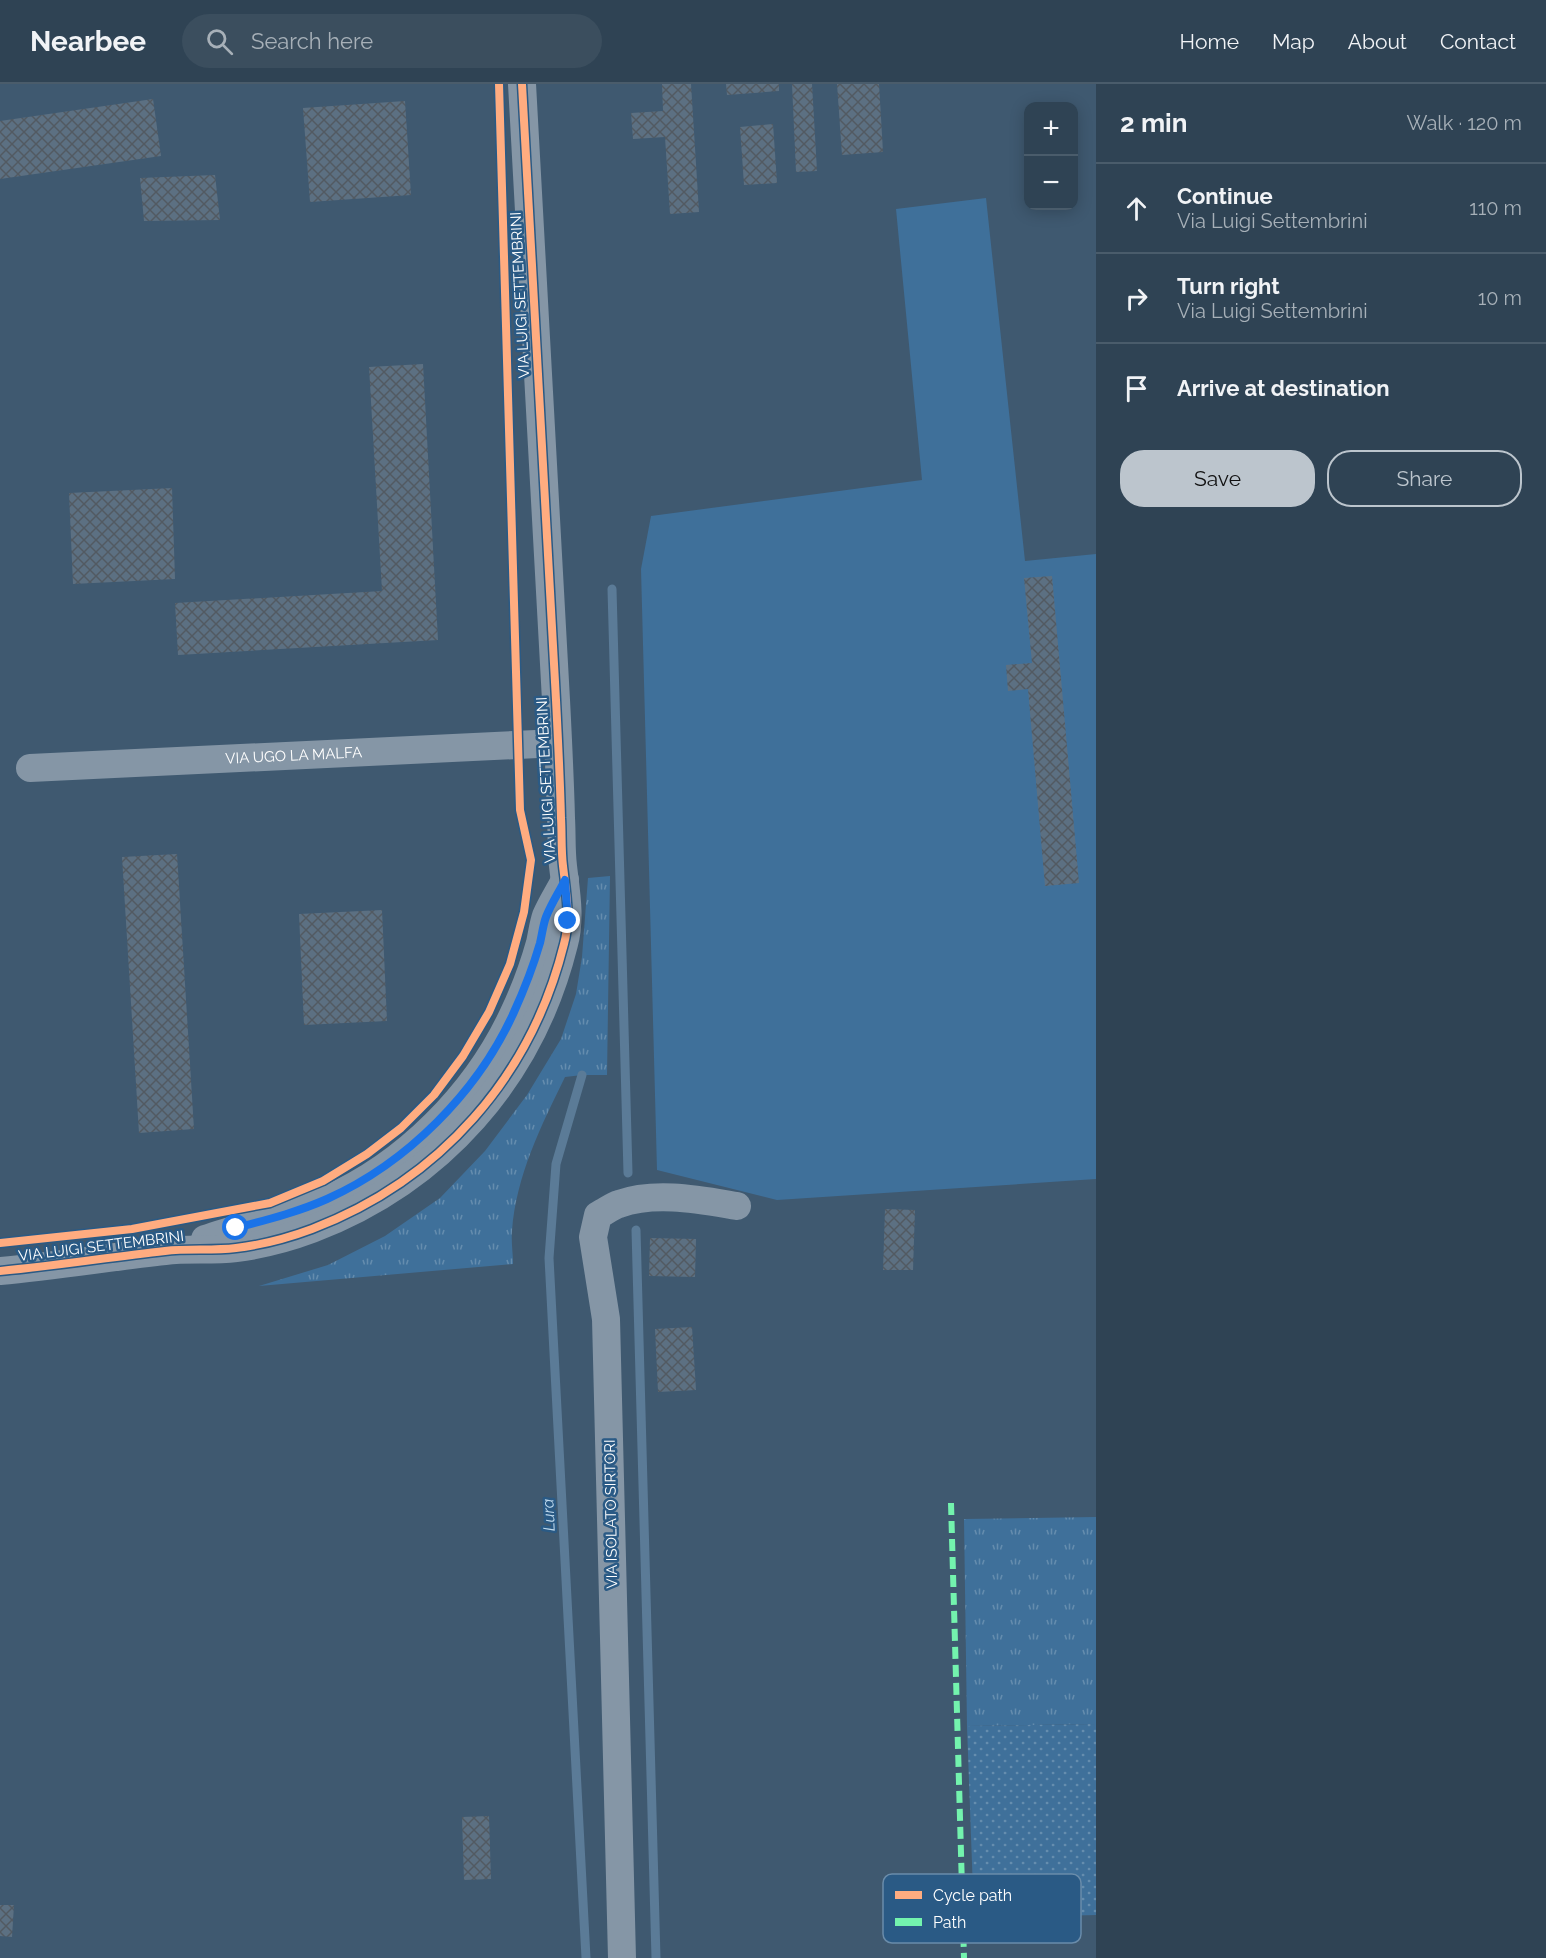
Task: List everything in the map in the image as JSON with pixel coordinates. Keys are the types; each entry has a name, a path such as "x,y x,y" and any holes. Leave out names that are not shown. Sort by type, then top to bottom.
{"street":[{"name":"VIA LUIGI SETTEMBRINI","path":"0,1271 171,1250 327,1199 372,1175 420,1137 458,1098 491,1057 521,997 546,917 565,880 522,84"},
{"name":"VIA UGO LA MALFA","path":"30,768 558,743"},
{"name":"VIA ISOLATO SIRTORI","path":"622,1958 606,1319 593,1237 598,1215 619,1204 650,1198 699,1200 737,1206"}],"green space":[{"path":"986,198 1025,561 1096,554 1096,1179 777,1200 657,1170 641,569 651,516 922,480 896,209"},
{"path":"610,876 607,1075 565,1077 524,1171 514,1211 513,1264 259,1286 328,1265 385,1236 440,1198 485,1151 527,1095 561,1039 576,994 582,957 588,878"},
{"path":"1096,1517 1096,1724 967,1726 964,1519"},
{"path":"1096,1724 1096,1915 1081,1915 1081,1874 972,1874 967,1726"}],"building":[{"path":"662,84 691,84 699,212 670,214 665,137 633,139 631,113 663,111"},
{"path":"726,84 779,84 779,91 727,95"},
{"path":"792,84 812,84 817,171 796,172"},
{"path":"837,84 879,84 883,152 842,155"},
{"path":"153,99 161,156 0,179 0,121"},
{"path":"405,101 411,195 310,202 303,108"},
{"path":"773,124 777,183 744,185 740,127"},
{"path":"215,175 220,220 144,221 140,178"},
{"path":"423,364 438,640 178,655 175,603 382,591 369,367"},
{"path":"172,488 175,579 73,584 69,493"},
{"path":"1052,576 1079,883 1045,886 1028,689 1008,691 1006,665 1032,663 1024,578"},
{"path":"177,854 194,1129 139,1133 122,857"},
{"path":"382,910 387,1021 304,1025 299,914"},
{"path":"885,1209 915,1210 913,1270 883,1270"},
{"path":"650,1238 696,1239 695,1277 649,1276"},
{"path":"692,1327 696,1390 658,1392 655,1329"},
{"path":"489,1816 491,1879 464,1880 462,1817"},
{"path":"0,1905 14,1905 12,1937 0,1936"}],"waterway":[{"path":"612,589 628,1173"},
{"name":"Lura","path":"582,1075 556,1164 549,1258 586,1958"},
{"path":"636,1230 656,1958"}],"marked path":[{"path":"951,1503 962,1874"},
{"path":"964,1943 964,1958"}],"cycle path":[{"path":"0,1243 132,1229 270,1203 323,1181 367,1154 401,1128 434,1095 463,1056 489,1012 510,964 524,912 531,860 520,810 499,84"},
{"path":"0,1271 165,1251 227,1249 274,1241 312,1229 358,1208 401,1182 439,1152 474,1118 504,1080 529,1038 549,992 564,944 568,915 562,854 560,774 522,84"}],"route":[{"path":"236,1228 299,1210 350,1188 372,1175 420,1137 474,1079 503,1036 524,989 546,917 565,880 568,921"}]}
